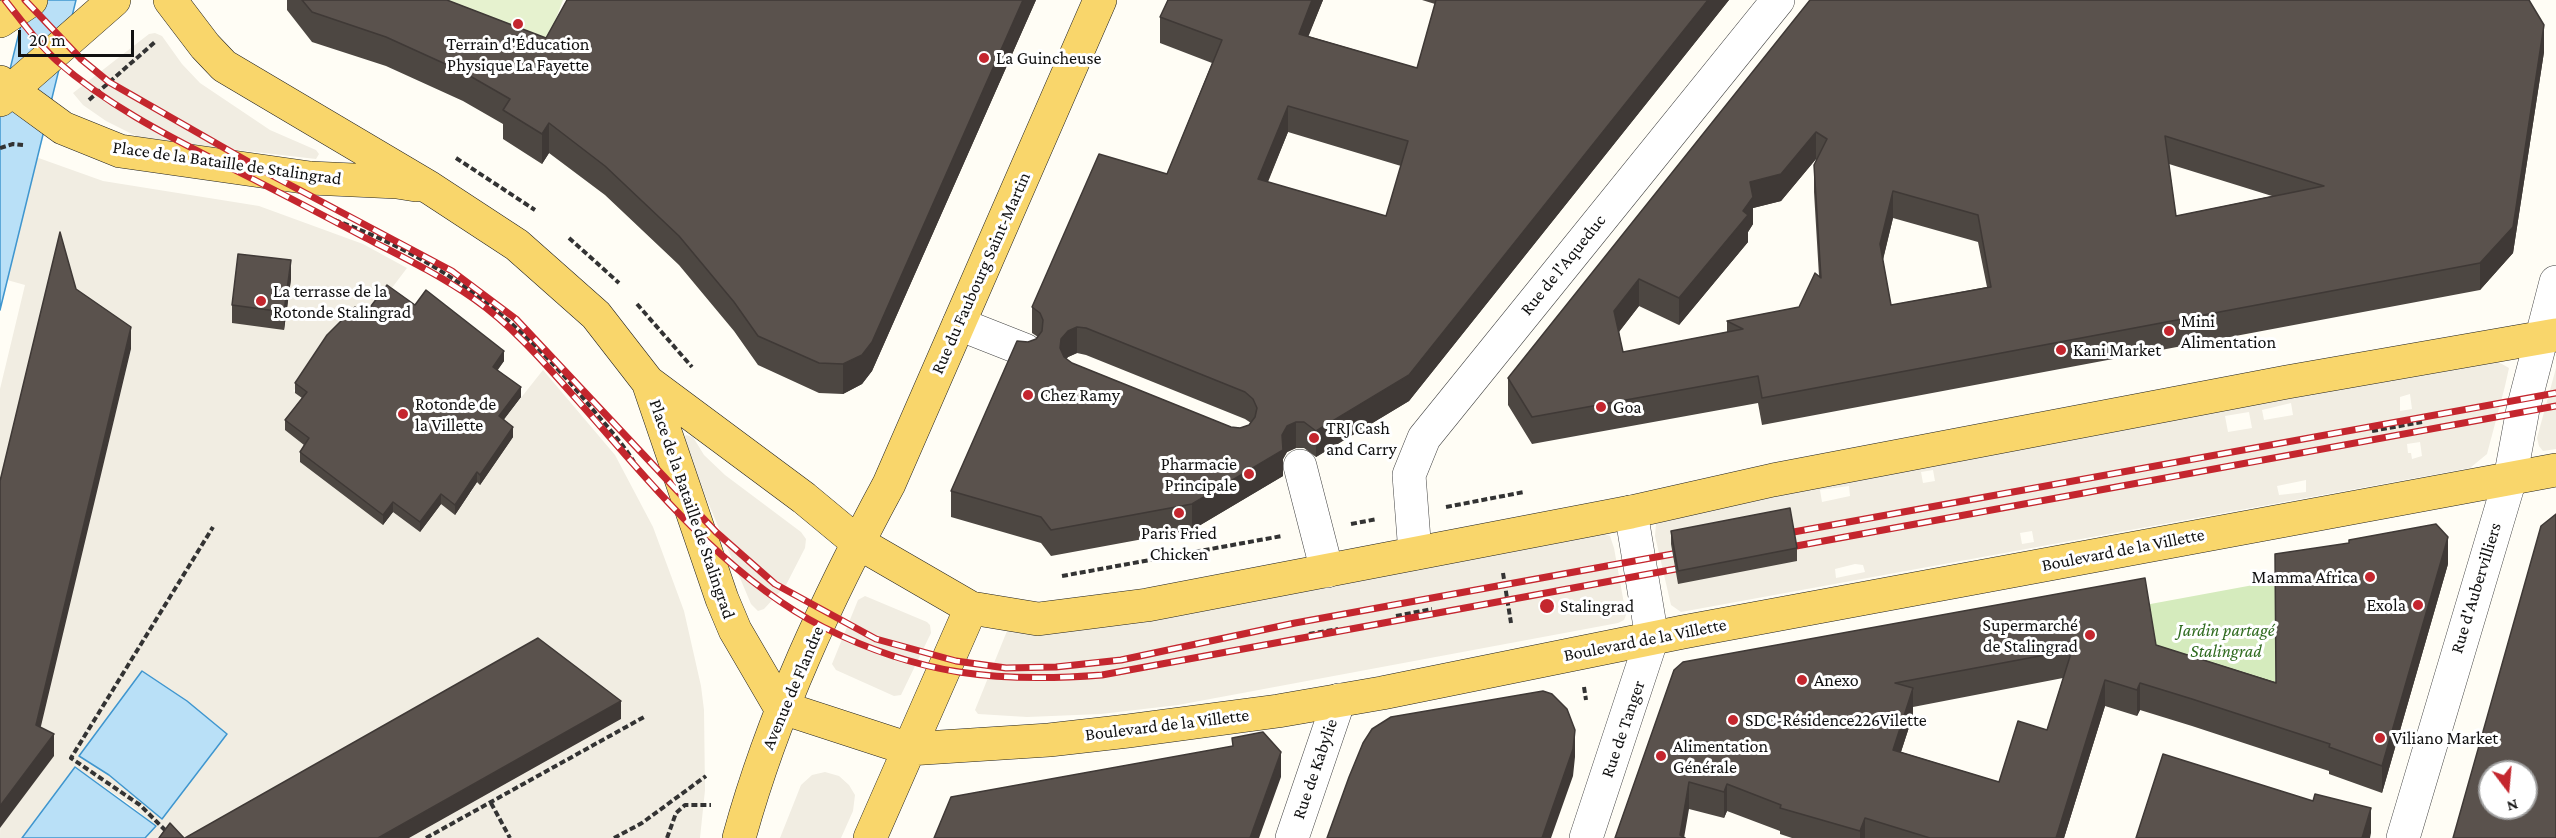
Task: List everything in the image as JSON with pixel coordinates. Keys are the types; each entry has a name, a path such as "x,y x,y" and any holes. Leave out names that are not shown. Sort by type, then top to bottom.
{"main road":[{"path":"0,21 32,0"},
{"name":"Place de la Bataille de Stalingrad","path":"114,0 3,91 63,128 120,152 310,178 397,182 430,188"},
{"name":"Rue du Faubourg Saint-Martin","path":"857,542 890,484 1100,0"},
{"name":"Place de la Bataille de Stalingrad","path":"176,7 205,46 224,66 430,188 517,245 596,315 648,382 804,498 857,542"},
{"path":"857,542 971,608 1052,619 1147,605 1328,571 1631,512 1866,462 2287,382 2550,336"},
{"name":"Place de la Bataille de Stalingrad","path":"648,382 722,599 735,630 780,707"},
{"name":"Boulevard de la Villette","path":"780,707 909,749 1106,734 1339,700 1652,638 2556,470"},
{"name":"Avenue de Flandre","path":"739,838 780,707 857,542"},
{"path":"870,838 971,608"}],"street":[{"name":"Rue de l'Aqueduc","path":"1415,553 1409,475 1424,438 1778,0"},
{"name":"Rue d'Aubervilliers","path":"2403,838 2510,479 2523,409 2550,336 2556,282"},
{"path":"959,324 1025,350"},
{"path":"1300,466 1328,571"},
{"name":"Rue de Tanger","path":"1586,838 1652,638 1631,512"},
{"name":"Rue de Kabylie","path":"1292,838 1339,700"}],"path":[{"path":"63,128 83,105 162,36 176,7"},
{"path":"0,148 13,144 34,146"},
{"name":"Place de la Bataille de Stalingrad","path":"322,216 362,230 458,280 512,322 568,379 640,471"},
{"path":"2373,430 2422,422"},
{"path":"161,838 166,831 140,805 71,758 213,527"},
{"path":"1503,570 1512,623"},
{"path":"1396,616 1432,609"},
{"path":"1309,634 1338,629"},
{"path":"1584,687 1586,700"},
{"path":"426,838 645,717"},
{"path":"614,838 642,823 682,790 706,776"},
{"path":"491,802 510,838"},
{"path":"667,838 676,813 686,805 704,803"}],"green space":[{"name":"Terrain d'Éducation Physique La Fayette","path":"417,0 563,0 545,48"},
{"name":"Jardin partagé Stalingrad","path":"2275,581 2276,709 2156,672 2145,605"}],"shaded area":[{"path":"155,33 162,36 182,64 200,83 270,130 316,150 319,154 316,159 142,139 106,121 83,105 73,93 149,34"},
{"path":"19,151 103,181 259,206 363,244 407,268 363,326 293,391 309,399 309,448 384,525 393,512 471,493 497,428 543,370 615,455 653,527 684,611 701,686 704,710 705,790 700,838 145,838 155,826 132,806 75,767 22,838 0,838 2,730 71,596 131,350 0,497 0,389 25,285 0,278 0,156","holes":["142,671 187,701 162,819 109,775 79,756"]},
{"path":"2493,359 2509,368 2487,454 2470,468 1681,612 1671,605 1655,536 1656,524 1677,517 1829,484","holes":["2410,394 2412,409 2400,411 2400,397","2291,403 2293,415 2264,420 2262,410","2249,412 2252,428 2228,432 2225,416","2420,442 2422,456 2412,459 2411,453 2408,453 2407,444","1933,470 1935,481 1923,483 1921,472","2306,480 2306,492 2279,495 2277,486","1849,486 1850,496 1822,502 1820,490","2032,531 2034,542 2022,544 2020,533","1855,564 1863,565 1865,572 1836,578 1835,569"]},
{"path":"2556,368 2556,449 2543,451 2537,438"},
{"path":"686,435 693,437 704,455 725,475 801,532 806,539 805,548 786,585 764,609 758,611 751,604 682,441"},
{"path":"1603,533 1610,536 1614,548 1626,615 1624,620 1618,623 1178,705 1101,714 1027,717 978,714 975,710 1007,631 1083,630"},
{"path":"865,596 930,625 931,633 901,695 894,696 836,670 832,664 858,600"},
{"path":"825,772 839,776 849,785 855,795 853,811 841,838 780,838 801,785 812,775"}],"water":[{"path":"27,0 76,0 0,310 0,110"},
{"path":"142,671 187,701 227,734 162,819 109,775 79,756"},
{"path":"75,767 156,826 145,838 22,838"}],"building":[{"path":"302,0 447,0 546,38 567,0 1023,0 872,342 862,355 843,364 819,363 758,336 734,302 679,236 605,166 549,123 542,134 503,110 510,99 463,72 386,37 312,12"},
{"path":"1168,0 1312,0 1299,34 1417,68 1436,0 1708,0 1409,375 1316,431 1304,422 1296,422 1287,426 1282,435 1283,450 1192,504 1051,530 1041,517 951,491 1017,341 1028,342 1036,339 1042,331 1043,320 1040,313 1032,307 1099,154 1167,174 1222,40 1160,17","holes":["1288,106 1408,141 1386,216 1258,179","1077,327 1086,328 1245,392 1253,399 1257,408 1255,417 1249,425 1240,428 1231,427 1072,363 1064,357 1060,348 1061,339 1068,331"]},
{"path":"1810,0 2529,0 2544,25 2513,227 2480,263 1762,398 1758,376 1532,417 1508,378","holes":["1816,132 1827,139 1814,165 1821,278 1815,273 1799,307 1727,321 1743,329 1623,352 1614,311 1639,279 1679,298 1748,215 1743,211 1753,197 1750,182 1781,174","2165,136 2324,186 2176,216","1893,191 1978,215 1991,287 1891,305 1880,244"]},
{"path":"60,232 76,289 131,327 36,725 54,734 0,806 0,481"},
{"name":"La terrasse de la Rotonde Stalingrad","path":"238,254 291,260 284,312 232,305"},
{"name":"Rotonde de la Villette","path":"387,285 415,305 426,290 504,351 493,367 521,387 499,416 513,427 480,475 477,472 455,505 441,494 420,522 393,502 383,515 300,452 309,438 285,420 307,392 295,383 327,335 355,307 365,314"},
{"path":"1790,508 1797,548 1678,571 1671,531"},
{"path":"2556,514 2556,838 2453,838 2541,526"},
{"path":"2436,524 2448,537 2382,766 2329,747 2330,744 2192,699 2140,683 2137,690 2105,680 2056,838 1930,838 1865,818 1860,831 1780,808 1781,805 1727,784 1724,792 1689,782 1680,835 1685,838 1615,838 1674,670 1683,662 2145,578 2156,645 2276,683 2275,554 2349,543 2349,540","holes":["2072,650 2047,730 2018,721 1999,782 1893,750 1913,688 1895,683"]},
{"path":"538,638 621,701 378,838 185,838"},
{"path":"1543,691 1552,694 1567,709 1575,730 1573,749 1542,838 1327,838 1363,743 1372,729 1391,717"},
{"path":"1263,732 1281,752 1250,838 934,838 951,797 1233,746 1232,738"},
{"path":"2163,754 2313,801 2315,794 2371,808 2362,838 2136,838"},
{"path":"170,823 184,838 159,838"}],"railway":[{"path":"5,0 36,40 57,61 115,105 178,141 420,266 489,310 530,348 662,496 722,555 787,606 823,627 892,656 959,672 993,676 1028,678 1102,675 1692,566"},
{"path":"25,0 81,59 109,82 275,177 452,271 516,319 716,532 775,584 876,639 956,661 1006,668 1056,667 1121,660 1295,623 1689,551"},
{"path":"1777,535 2556,393"},
{"path":"1780,549 2556,406"}],"place":[{"name":"Terrain d'Éducation Physique La Fayette","path":"518,24"},
{"name":"La Guincheuse","path":"984,58"},
{"name":"La terrasse de la Rotonde Stalingrad","path":"261,301"},
{"name":"Mini Alimentation","path":"2169,331"},
{"name":"Kani Market","path":"2061,350"},
{"name":"Chez Ramy","path":"1028,395"},
{"name":"Goa","path":"1601,407"},
{"name":"Rotonde de la Villette","path":"403,414"},
{"name":"TRJ Cash and Carry","path":"1314,438"},
{"name":"Pharmacie Principale","path":"1249,474"},
{"name":"Paris Fried Chicken","path":"1179,513"},
{"name":"Mamma Africa","path":"2370,577"},
{"name":"Exola","path":"2418,605"},
{"name":"Stalingrad","path":"1547,606"},
{"name":"Supermarché de Stalingrad","path":"2090,635"},
{"name":"Anexo","path":"1802,680"},
{"name":"SDC-Résidence226Vilette","path":"1733,720"},
{"name":"Viliano Market","path":"2380,738"},
{"name":"Alimentation Générale","path":"1661,756"}]}
